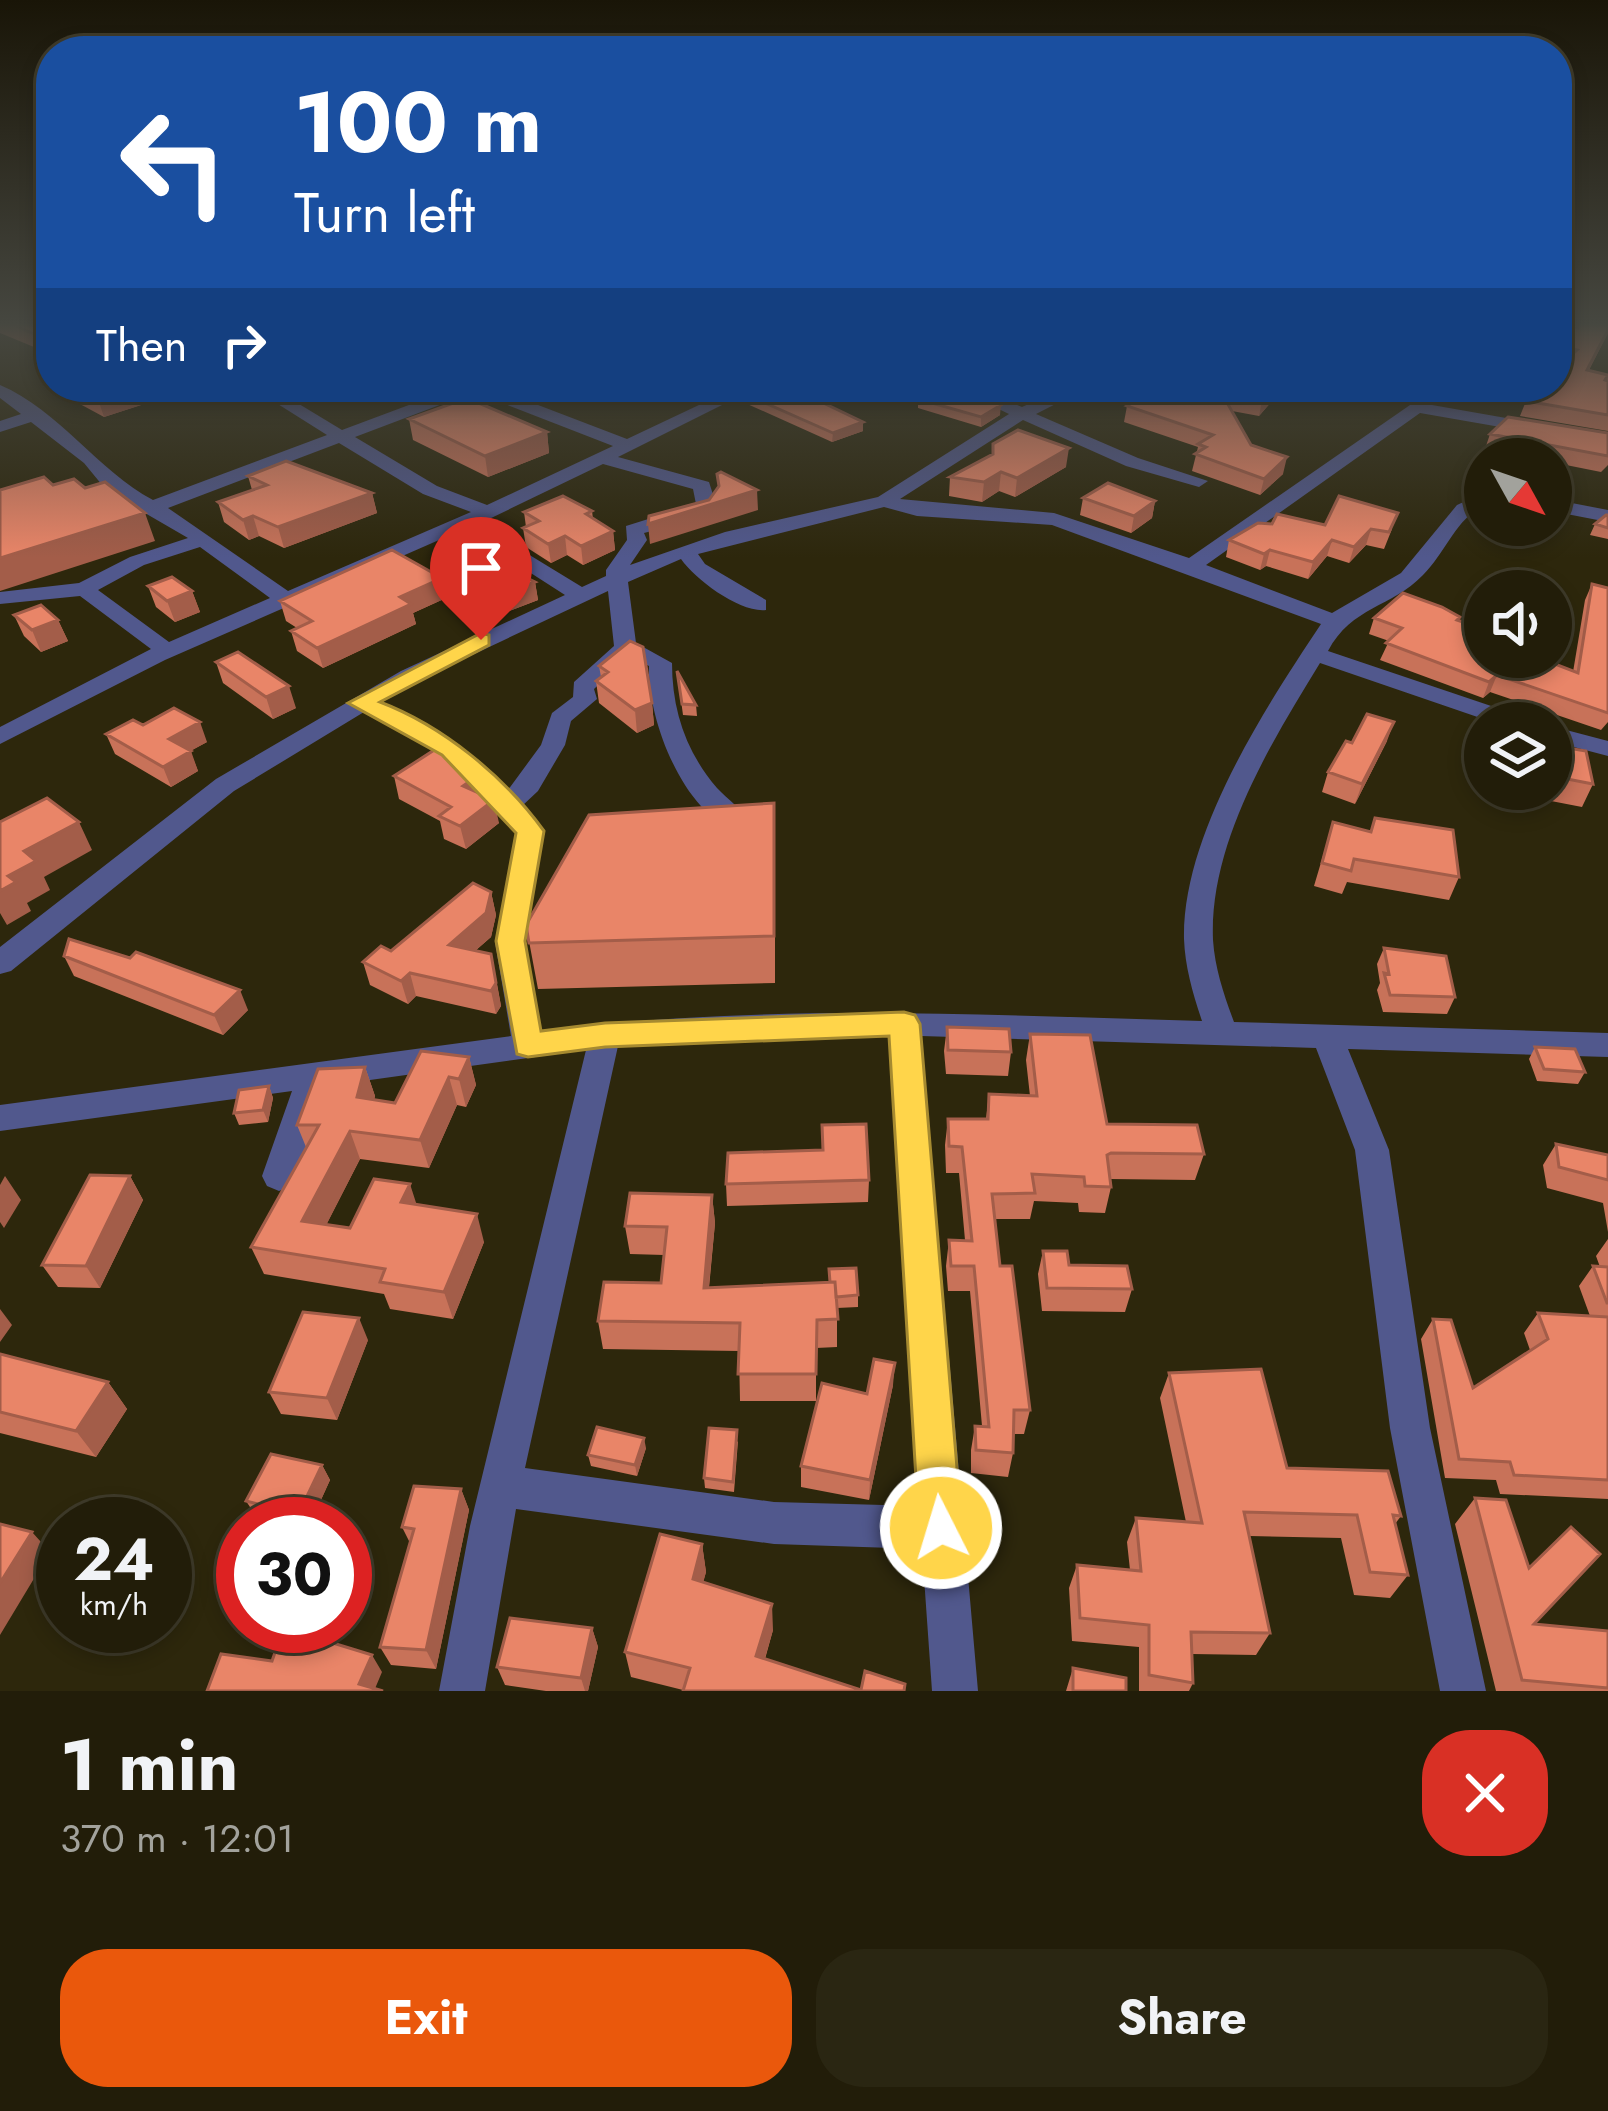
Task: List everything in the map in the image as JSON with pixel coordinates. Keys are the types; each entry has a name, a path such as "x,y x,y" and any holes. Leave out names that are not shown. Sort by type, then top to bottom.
{"street":[{"path":"11,400 90,459 114,488 153,507 284,598"},
{"path":"283,402 481,515 516,555 579,595"},
{"path":"153,507 433,402"},
{"path":"514,402 627,445"},
{"path":"0,737 167,650 481,515 718,402"},
{"path":"998,402 1132,462 1199,481"},
{"path":"0,963 225,785 360,703 579,595 685,551 884,501 1046,402"},
{"path":"1191,566 1427,402"},
{"path":"1418,409 1608,440"},
{"path":"0,427 32,416"},
{"path":"602,458 701,486 706,504 702,512 649,522 633,530 638,540"},
{"path":"884,501 917,510 1054,519 1335,622"},
{"path":"1223,1035 1200,973 1203,900 1245,776 1335,622 1387,594 1418,570 1464,507"},
{"path":"1572,510 1608,516"},
{"path":"638,540 682,542 732,536"},
{"path":"0,598 84,590 137,561 203,540"},
{"path":"507,805 529,785 554,745 560,718 585,699 582,687 612,664 625,646 616,570 638,540"},
{"path":"685,551 698,568 758,605"},
{"path":"84,590 167,650"},
{"path":"625,646 661,662 658,686 664,722 717,807 738,823"},
{"path":"1315,654 1464,705"},
{"path":"360,703 398,717 451,750 530,831 510,941 528,1045"},
{"path":"1572,739 1608,749"},
{"path":"904,1024 955,1691"},
{"path":"0,1118 605,1035 904,1024 1608,1045"},
{"path":"462,1691 502,1486 555,1246 577,1182 605,1035"},
{"path":"1327,1037 1372,1150 1410,1428 1463,1691"},
{"path":"279,1176 315,1073"},
{"path":"502,1486 774,1522 941,1528"}],"building":[{"path":"1608,400 1608,415 1532,402"},
{"path":"456,402 476,402 547,432 485,456 409,419"},
{"path":"763,402 821,402 863,422 833,433"},
{"path":"928,402 1001,405 981,417"},
{"path":"1134,402 1227,402 1251,445 1287,457 1264,479 1195,454 1206,447 1198,444 1213,435 1127,406"},
{"path":"1508,417 1608,433 1608,456 1572,449 1572,438 1490,434"},
{"path":"1018,430 1069,448 1017,478 1001,472 984,482 950,477 993,454 993,444"},
{"path":"286,461 372,493 278,527 253,516 243,520 218,502 267,485 248,476"},
{"path":"717,474 757,490 648,524 649,516 709,500 719,486"},
{"path":"44,477 53,485 74,479 85,488 105,482 145,513 0,558 0,490"},
{"path":"1108,483 1155,501 1134,516 1083,498"},
{"path":"563,496 592,511 586,514 613,531 581,546 565,536 548,544 523,528 539,521 524,512"},
{"path":"1339,496 1398,513 1389,532 1371,529 1354,547 1332,540 1313,562 1270,550 1264,554 1229,540 1258,523 1272,524 1277,514 1325,525"},
{"path":"1606,515 1608,528 1595,524"},
{"path":"499,541 524,558 505,567 535,582 496,596 437,570"},
{"path":"392,550 442,578 400,597 411,604 317,648 291,631 312,621 280,601"},
{"path":"172,577 192,591 167,601 148,586"},
{"path":"1592,584 1608,588 1608,713 1506,678 1572,678 1572,671 1578,673"},
{"path":"1403,593 1442,607 1460,617 1457,620 1464,622 1464,673 1386,643 1402,628 1374,618"},
{"path":"41,605 58,620 32,630 14,615"},
{"path":"630,641 643,647 652,703 635,710 596,681 608,672 599,666"},
{"path":"238,652 289,686 266,697 216,662"},
{"path":"677,671 696,705 682,704"},
{"path":"174,708 200,722 169,739 191,751 163,767 106,734 133,720 143,725"},
{"path":"1367,714 1394,722 1362,784 1328,772 1346,741 1352,743"},
{"path":"442,745 476,777 463,786 494,800 460,826 439,816 451,807 394,776"},
{"path":"1572,749 1586,751 1593,784 1572,780"},
{"path":"47,798 79,822 24,851 36,861 8,876 16,882 0,891 0,822"},
{"path":"774,803 774,936 529,943 526,925 589,815"},
{"path":"1375,818 1453,830 1459,877 1354,859 1351,871 1322,863 1333,822 1371,832"},
{"path":"473,883 491,892 486,913 449,945 491,954 496,983 491,991 410,973 401,981 363,962 381,946 391,951"},
{"path":"69,939 130,958 136,952 240,990 214,1015 64,956"},
{"path":"1384,948 1446,956 1455,997 1390,995"},
{"path":"947,1027 1009,1029 1011,1052 948,1050"},
{"path":"1030,1034 1090,1035 1107,1124 1197,1125 1204,1154 1111,1153 1107,1155 1111,1187 1085,1186 1084,1177 1032,1174 1035,1193 992,1194 1000,1266 1012,1266 1030,1410 1014,1410 1013,1453 976,1450 975,1426 989,1427 974,1266 951,1266 949,1240 972,1241 962,1147 949,1146 948,1119 988,1119 989,1094 1037,1096"},
{"path":"1535,1047 1575,1049 1585,1072 1544,1069"},
{"path":"421,1051 469,1057 459,1079 449,1077 420,1140 350,1131 302,1221 350,1228 374,1179 410,1184 401,1202 477,1214 444,1292 380,1282 385,1269 251,1247 319,1125 297,1125 318,1069 365,1067 357,1097 395,1103"},
{"path":"269,1086 263,1110 234,1113 239,1090"},
{"path":"866,1124 869,1180 726,1184 728,1153 823,1150 822,1125"},
{"path":"1556,1144 1608,1155 1608,1180 1559,1167"},
{"path":"90,1175 130,1176 86,1266 42,1265"},
{"path":"630,1193 712,1195 704,1288 835,1282 838,1319 817,1320 816,1374 738,1374 740,1323 598,1321 604,1282 661,1283 667,1227 625,1226"},
{"path":"1043,1251 1067,1251 1069,1265 1127,1266 1132,1289 1047,1288"},
{"path":"1593,1266 1608,1267 1608,1303 1607,1303"},
{"path":"856,1268 858,1295 836,1297 829,1269"},
{"path":"303,1312 359,1318 327,1398 269,1392"},
{"path":"1538,1313 1608,1317 1608,1480 1514,1475 1510,1462 1459,1459 1433,1319 1451,1320 1473,1388 1548,1339"},
{"path":"0,1354 108,1382 76,1431 0,1412"},
{"path":"874,1359 895,1363 870,1480 801,1466 822,1383 867,1394"},
{"path":"1261,1369 1287,1468 1388,1471 1401,1516 1393,1515 1408,1575 1370,1572 1357,1515 1244,1512 1270,1633 1191,1632 1193,1683 1149,1675 1149,1625 1080,1618 1077,1565 1141,1571 1136,1518 1202,1523 1169,1373"},
{"path":"597,1427 644,1438 635,1465 588,1455"},
{"path":"709,1428 737,1430 733,1482 704,1478"},
{"path":"271,1454 322,1465 307,1497 248,1497"},
{"path":"414,1486 461,1489 426,1650 380,1647 414,1529 402,1527"},
{"path":"1475,1498 1506,1500 1529,1568 1571,1527 1600,1554 1534,1624 1608,1631 1608,1688 1522,1680"},
{"path":"0,1524 32,1532 0,1583"},
{"path":"660,1534 702,1544 693,1579 772,1604 756,1656 861,1690 865,1671 905,1684 904,1691 683,1691 690,1668 625,1652"},
{"path":"510,1618 592,1628 581,1678 497,1667"},
{"path":"275,1653 366,1653 372,1655 359,1684 383,1691 207,1691 221,1654 272,1661"},
{"path":"1073,1668 1126,1678 1126,1691 1073,1691"}],"route":[{"path":"481,640 360,703 398,717 451,750 530,831 510,941 528,1045 605,1035 904,1024 941,1528"}]}
